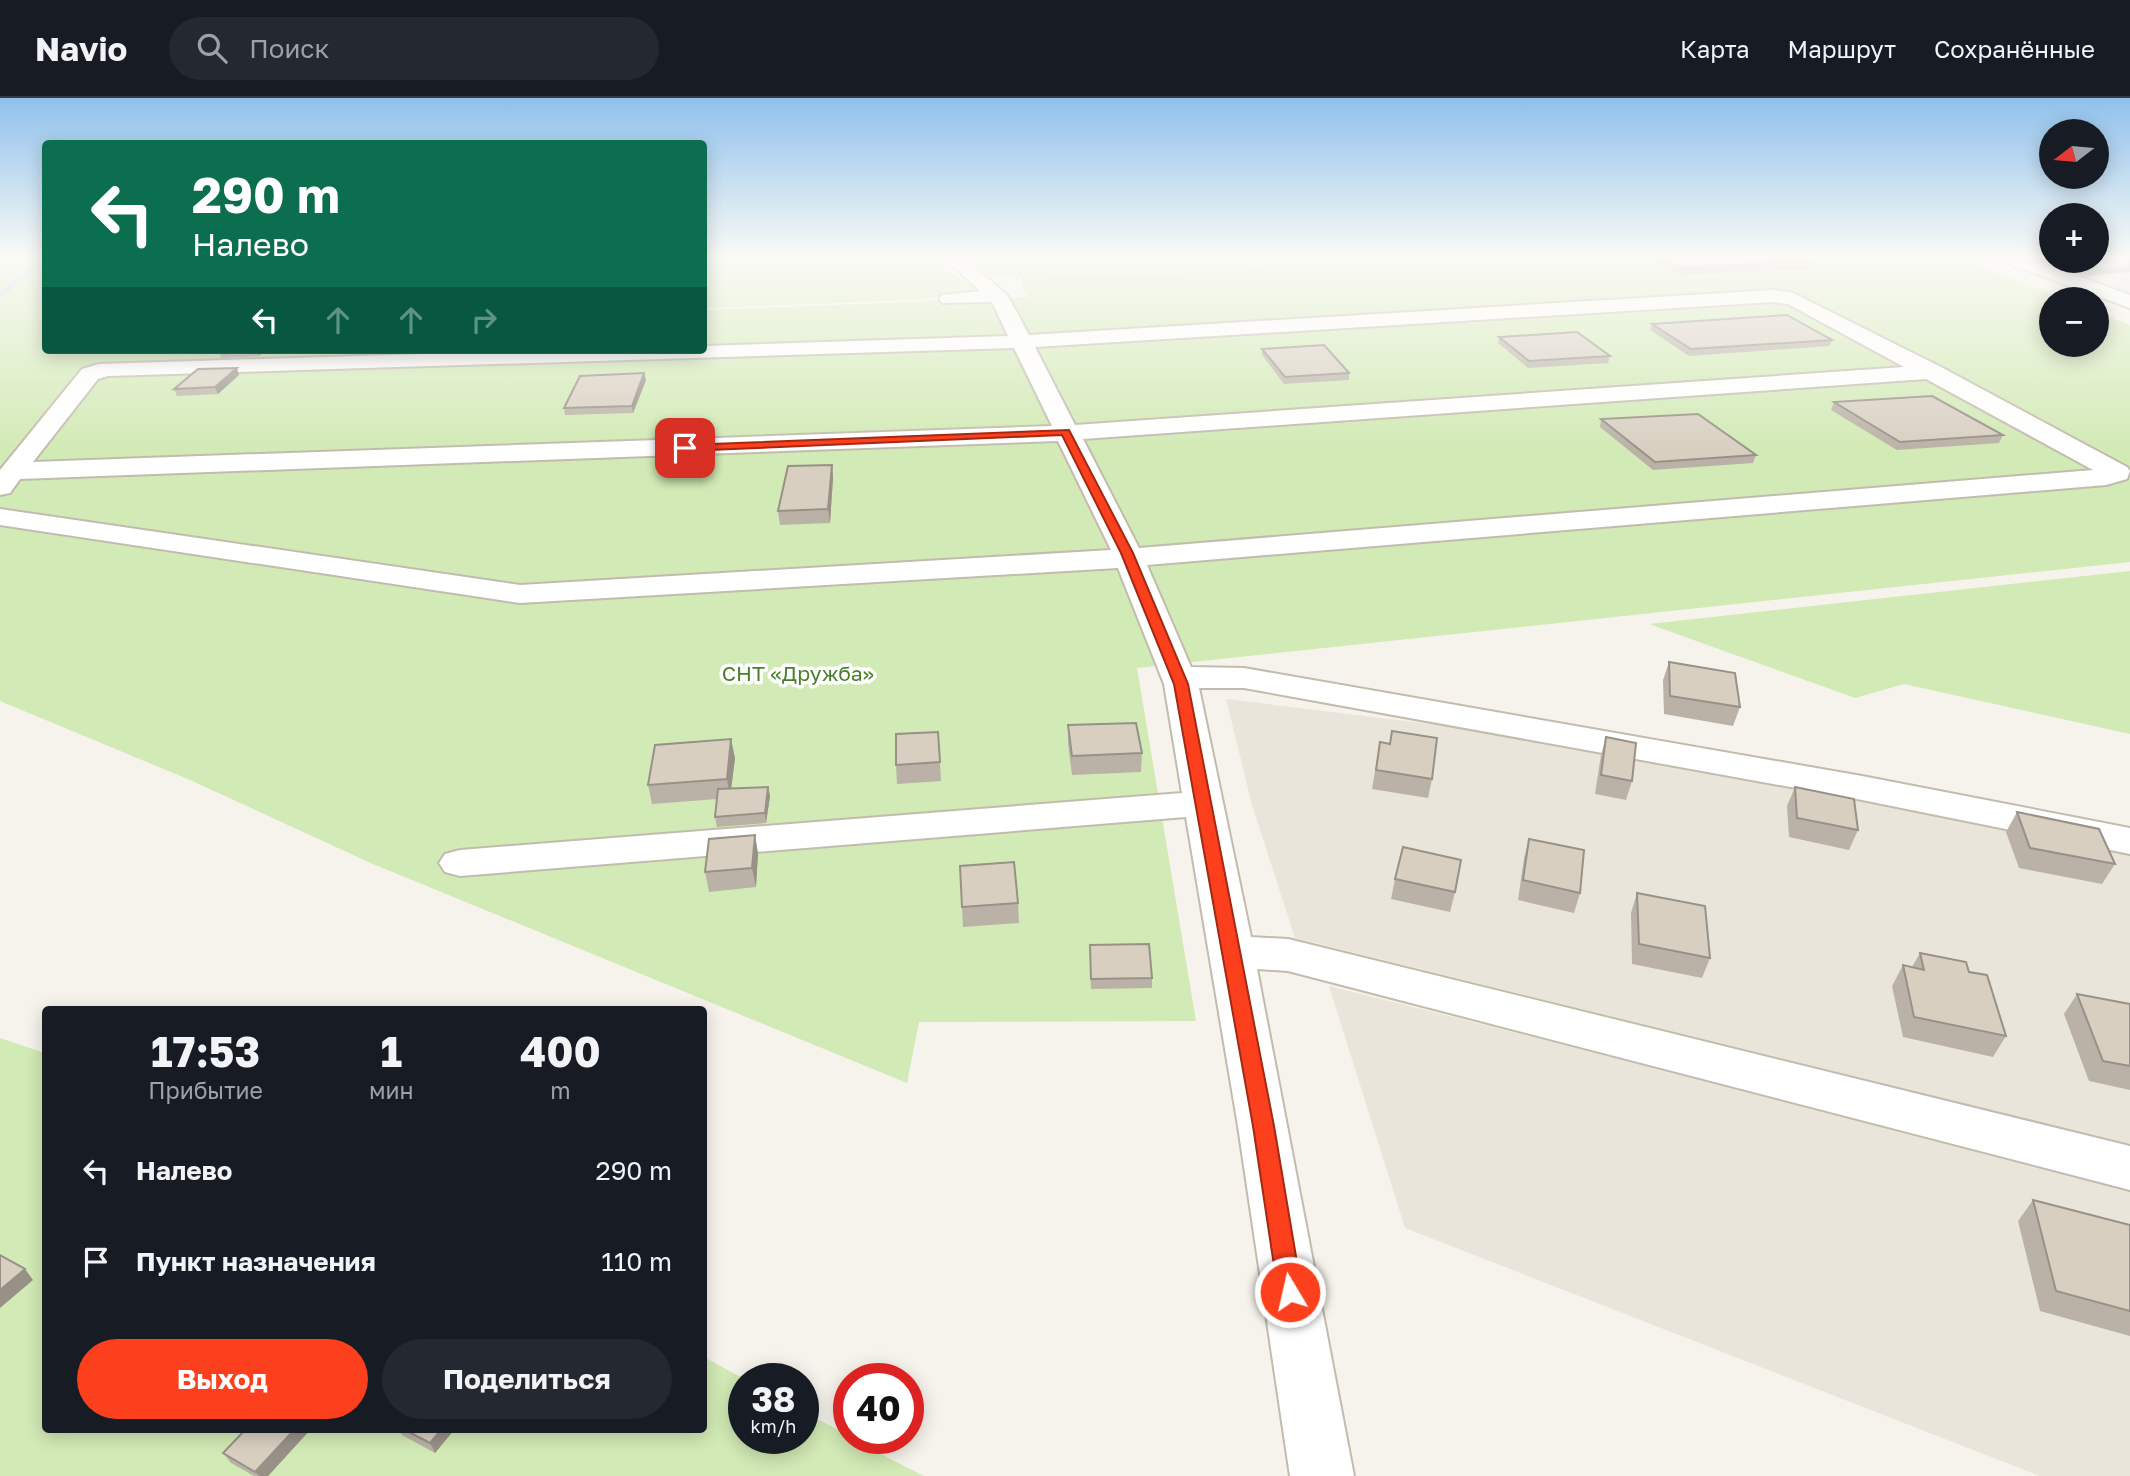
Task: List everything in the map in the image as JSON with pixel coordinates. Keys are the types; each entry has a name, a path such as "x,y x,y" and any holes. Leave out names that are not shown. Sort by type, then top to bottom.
{"street":[{"path":"1010,322 1129,558 1179,677 1232,952 1322,1476"},
{"path":"707,351 1020,342 1342,322"},
{"path":"0,517 520,594 1129,558 2078,480 2118,473 1838,322"},
{"path":"8,479 90,374 107,369 614,354"},
{"path":"8,479 950,439 1933,372"},
{"path":"1179,677 1244,678 1862,788 2130,841"},
{"path":"460,863 1205,803"},
{"path":"1232,952 1289,955 2130,1168"}],"shaded area":[{"path":"1226,699 1496,732 2130,848 2130,1145 1295,938 1252,805"},
{"path":"1329,986 2130,1186 2130,1476 2040,1476 1405,1228"}],"green space":[{"name":"СНТ «Дружба»","path":"0,322 42,322 42,354 707,354 707,322 2039,322 2039,357 2109,357 2109,322 2130,325 2130,562 1137,668 1196,1021 919,1022 907,1083 373,864 190,780 0,701"},
{"path":"2130,571 2130,734 1904,684 1855,698 1649,624"},
{"path":"0,1038 42,1052 42,1433 707,1433 707,1359 728,1370 728,1454 819,1454 819,1420 833,1427 833,1454 881,1454 924,1476 0,1476"}],"building":[{"path":"1800,322 1832,340 1691,349 1652,324"},
{"path":"1577,332 1610,356 1529,361 1499,337"},
{"path":"1324,345 1349,373 1285,377 1262,349"},
{"path":"237,368 215,387 174,389 198,369"},
{"path":"644,373 632,406 564,408 580,376"},
{"path":"1932,396 2003,435 1900,442 1834,402"},
{"path":"1698,414 1756,455 1655,462 1601,419"},
{"path":"832,465 828,509 778,511 788,466"},
{"path":"1669,662 1735,673 1740,707 1670,696"},
{"path":"1136,723 1142,753 1072,756 1068,725"},
{"path":"1392,731 1437,738 1432,779 1376,770 1380,742 1390,744"},
{"path":"938,732 940,762 896,765 896,734"},
{"path":"1606,737 1636,743 1632,781 1601,775"},
{"path":"731,739 727,779 648,785 655,745"},
{"path":"768,787 765,813 715,817 718,789"},
{"path":"1795,787 1854,799 1858,830 1797,818"},
{"path":"2017,812 2099,829 2115,864 2030,848"},
{"path":"755,835 752,868 705,872 709,839"},
{"path":"1529,839 1584,850 1580,893 1523,880"},
{"path":"1403,847 1461,860 1455,892 1395,879"},
{"path":"1014,862 1018,903 962,907 960,866"},
{"path":"1637,893 1705,906 1710,958 1639,944"},
{"path":"1149,944 1152,978 1091,979 1090,945"},
{"path":"1920,953 1966,962 1969,972 1987,975 2006,1036 1914,1017 1903,965 1924,970"},
{"path":"2077,994 2130,1004 2130,1066 2103,1061"},
{"path":"2033,1200 2130,1225 2130,1311 2056,1291"},
{"path":"0,1255 25,1269 0,1290"},
{"path":"242,1433 291,1433 255,1472 223,1453"},
{"path":"411,1433 438,1433 430,1443"}],"route":[{"path":"685,448 964,439 1066,432 1127,553 1181,684 1264,1126 1290,1292"}]}
